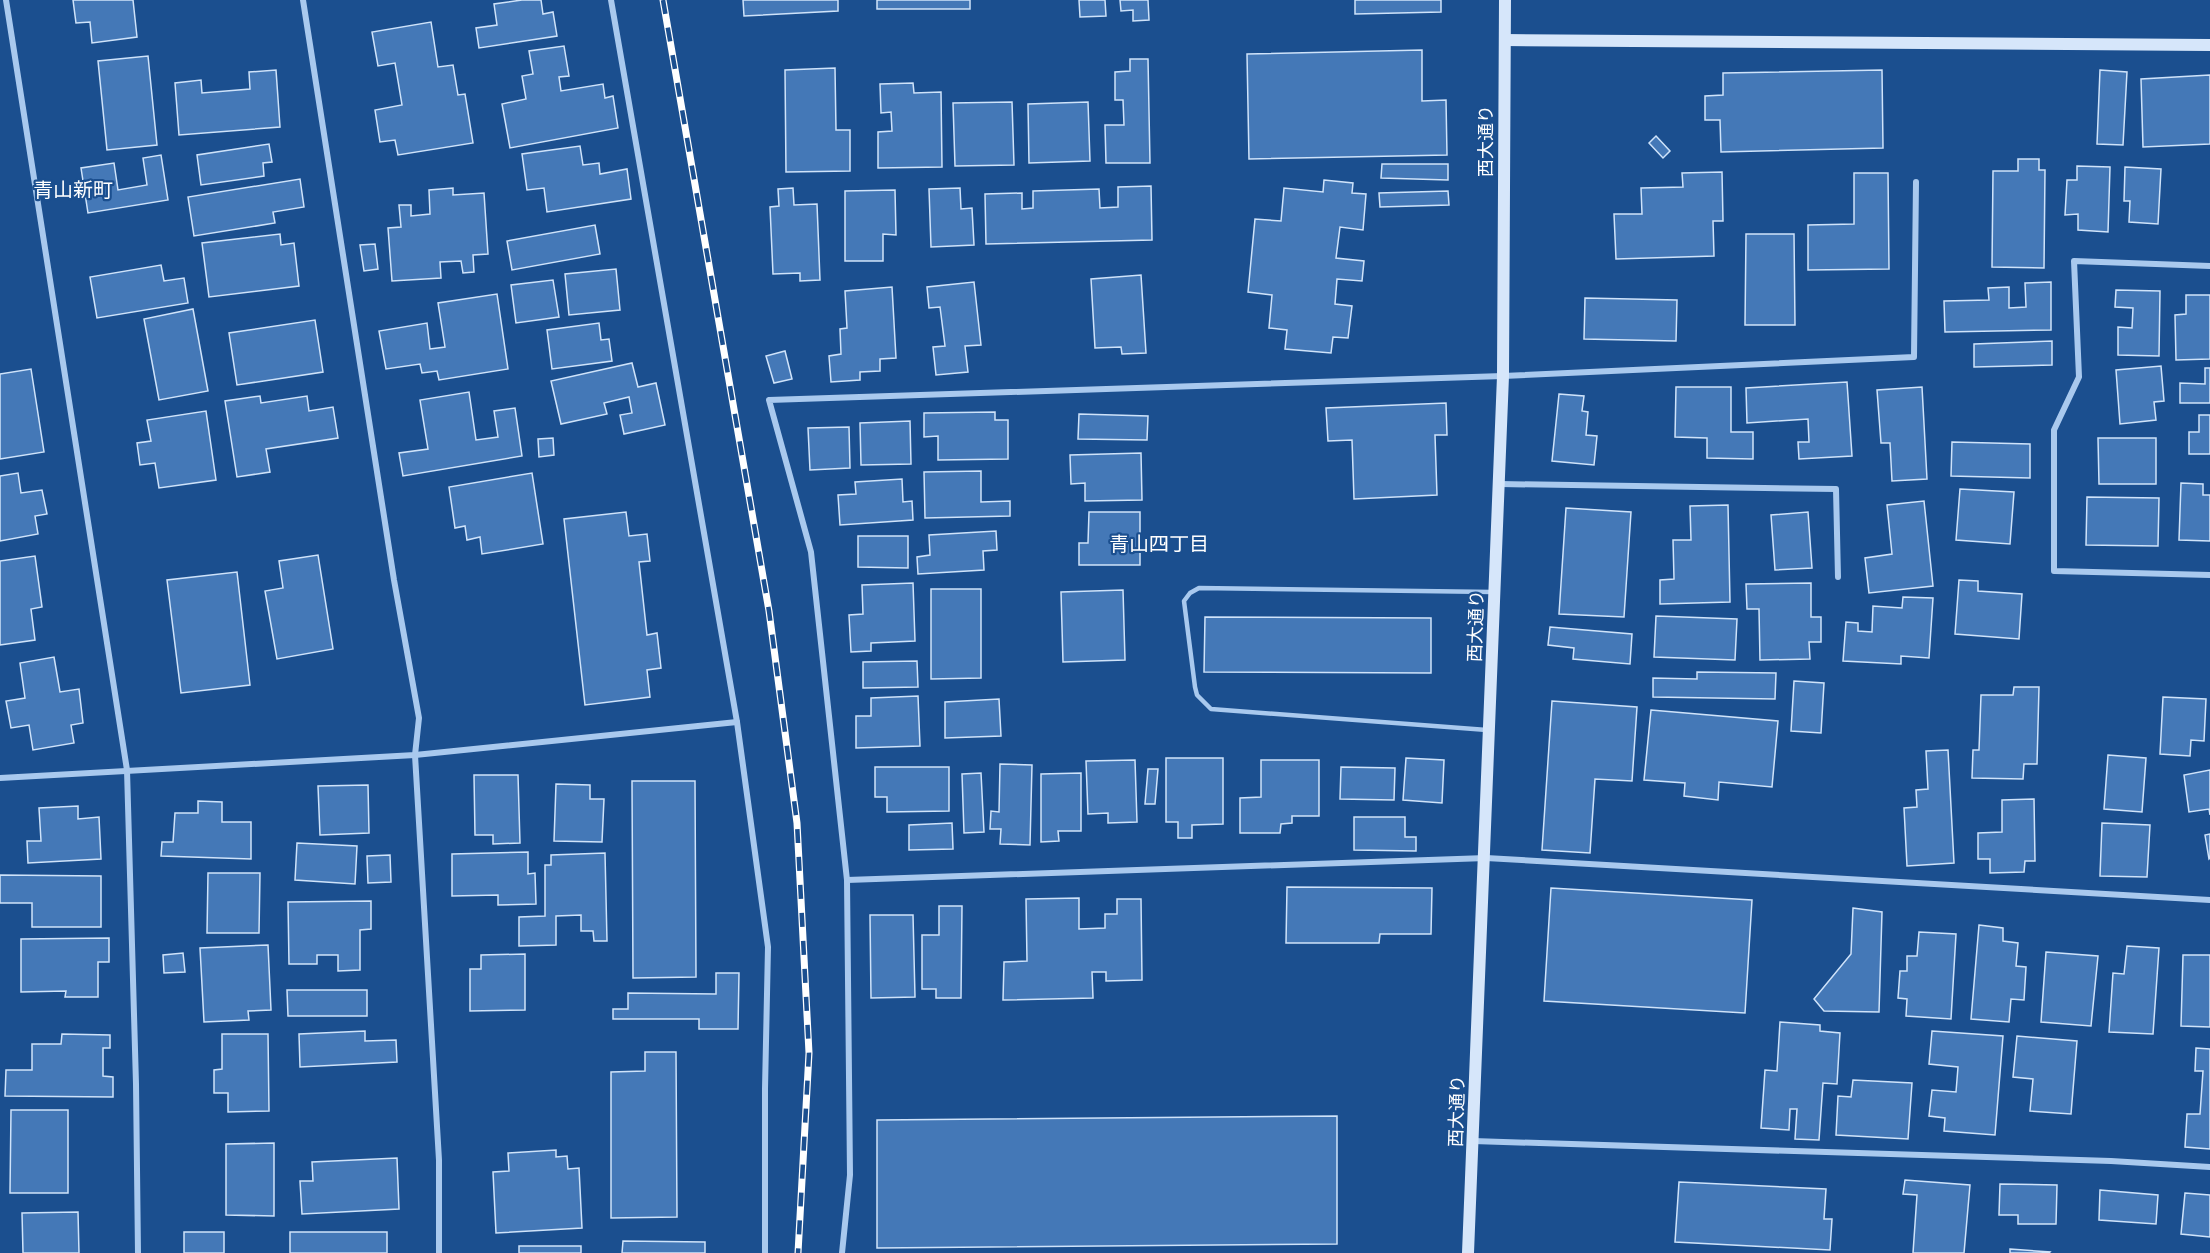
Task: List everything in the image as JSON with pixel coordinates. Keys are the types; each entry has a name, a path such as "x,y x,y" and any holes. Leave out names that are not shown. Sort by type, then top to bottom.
{"street":[{"path":"6,0 127,770 136,1084 138,1253"},
{"path":"303,0 392,568 419,718 415,755 439,1160 439,1253"},
{"path":"611,0 737,722 768,947 765,1253"},
{"name":"西大通り","path":"1468,1253 1500,484 1503,376 1505,0"},
{"path":"1504,40 2210,45"},
{"path":"842,1253 850,1175 848,880 811,552 769,400 1503,376 1914,357 1917,182"},
{"path":"2210,266 2074,261 2079,377 2054,430 2054,571 2210,575"},
{"path":"1500,484 1836,489 1838,577"},
{"path":"0,778 415,755 737,722"},
{"path":"848,880 1486,858 2210,900"},
{"path":"1473,1141 2111,1161 2210,1167"}],"lane":[{"path":"1490,730 1211,710 1197,695 1195,687 1185,601 1190,593 1199,588 1496,592"}],"building":[{"path":"73,0 133,0 137,37 92,43 90,22 76,23"},
{"path":"541,0 543,14 553,12 557,36 479,48 476,28 497,25 494,4"},
{"path":"743,0 838,0 838,11 744,16"},
{"path":"877,0 970,0 970,9 877,9"},
{"path":"1079,0 1105,0 1106,16 1080,17"},
{"path":"1120,0 1148,0 1149,20 1133,21 1133,10 1121,11"},
{"path":"1355,0 1441,0 1441,12 1355,14"},
{"path":"431,22 438,67 453,65 458,95 465,94 473,143 398,155 395,140 380,142 375,110 402,105 395,63 378,66 372,32"},
{"path":"564,46 569,76 559,77 561,91 603,84 605,98 613,96 618,128 510,148 502,104 526,99 522,76 533,74 529,51"},
{"path":"1422,50 1422,101 1446,100 1447,155 1249,159 1247,54"},
{"path":"148,56 157,145 107,150 98,61"},
{"path":"1130,59 1148,59 1150,163 1106,163 1105,125 1124,125 1123,100 1115,100 1115,72 1130,71"},
{"path":"835,68 836,130 850,130 850,171 786,172 785,70"},
{"path":"276,70 280,127 179,135 175,83 201,80 202,93 250,89 249,72"},
{"path":"1882,70 1883,148 1721,152 1720,120 1705,120 1705,96 1723,95 1723,73"},
{"path":"2100,70 2127,72 2123,145 2097,144"},
{"path":"2210,75 2210,144 2143,147 2141,79"},
{"path":"913,83 914,93 941,92 942,167 878,168 878,132 892,131 891,112 881,113 880,84"},
{"path":"1012,102 1014,165 955,166 953,103"},
{"path":"1088,102 1090,161 1029,163 1028,104"},
{"path":"1656,136 1670,151 1663,158 1649,143"},
{"path":"269,144 272,162 263,163 264,176 201,185 197,155"},
{"path":"580,146 583,165 599,163 600,174 627,169 631,199 547,212 544,188 527,190 522,154"},
{"path":"161,155 168,200 88,213 81,168 114,163 118,190 147,185 143,158"},
{"path":"2018,159 2039,159 2039,170 2045,170 2044,268 1992,267 1993,171 2018,171"},
{"path":"1382,164 1448,164 1448,180 1381,178"},
{"path":"2077,166 2110,167 2108,232 2078,230 2078,214 2065,215 2067,180 2077,180"},
{"path":"2125,167 2161,169 2158,224 2129,222 2130,201 2124,201"},
{"path":"1722,172 1723,221 1713,221 1714,256 1616,259 1614,214 1642,214 1641,188 1683,187 1682,173"},
{"path":"1854,173 1888,173 1889,269 1808,270 1808,225 1854,224"},
{"path":"300,179 304,207 273,212 275,223 194,236 188,197"},
{"path":"1324,180 1353,183 1352,193 1366,194 1363,230 1340,227 1336,258 1364,261 1362,281 1337,279 1335,304 1352,306 1348,338 1333,337 1331,353 1285,349 1287,330 1269,328 1272,295 1248,292 1255,219 1281,221 1284,188 1323,192"},
{"path":"1151,186 1152,240 986,244 985,194 1022,193 1022,209 1033,208 1033,191 1099,189 1100,208 1118,207 1118,187"},
{"path":"453,188 453,195 484,193 488,254 473,255 474,272 463,273 461,261 440,262 441,278 392,281 388,228 401,227 399,205 411,205 411,216 430,214 429,190"},
{"path":"793,188 794,205 817,204 820,280 800,281 800,273 773,274 770,207 779,206 778,189"},
{"path":"960,188 961,209 972,208 974,245 931,247 929,189"},
{"path":"895,190 896,235 883,234 883,261 845,261 845,191"},
{"path":"1448,191 1449,205 1380,207 1379,193"},
{"path":"595,225 600,254 512,270 507,241"},
{"path":"280,234 281,245 294,243 299,286 209,297 202,243"},
{"path":"1746,234 1794,234 1795,325 1745,325"},
{"path":"375,244 378,269 364,271 360,245"},
{"path":"161,265 164,281 184,278 188,303 97,318 90,277"},
{"path":"616,269 620,310 569,315 565,274"},
{"path":"1141,275 1146,353 1122,354 1121,347 1095,348 1091,279"},
{"path":"553,280 559,317 516,323 511,285"},
{"path":"974,282 981,345 965,346 968,372 936,375 933,347 945,346 940,307 929,308 927,287"},
{"path":"2051,282 2051,330 1945,332 1944,301 1989,300 1988,288 2009,287 2009,308 2026,307 2025,283"},
{"path":"892,287 896,358 880,359 880,371 860,372 860,380 831,382 829,356 841,354 840,329 847,328 845,291"},
{"path":"2116,290 2160,291 2159,356 2118,355 2118,327 2132,328 2133,308 2115,307"},
{"path":"497,294 508,369 439,380 437,371 422,373 420,364 386,369 379,331 427,323 430,349 445,347 438,303"},
{"path":"2186,295 2210,295 2210,359 2176,360 2175,315 2186,314"},
{"path":"1585,298 1677,300 1676,341 1584,339"},
{"path":"193,309 208,391 159,400 144,319"},
{"path":"315,320 323,372 237,385 229,333"},
{"path":"599,323 601,340 609,339 612,361 552,369 547,330"},
{"path":"2052,341 2052,365 1974,367 1974,344"},
{"path":"785,351 792,379 774,383 766,356"},
{"path":"632,363 638,387 656,383 665,425 624,434 620,415 632,413 629,397 604,403 607,414 561,424 551,381"},
{"path":"2161,366 2164,401 2154,402 2156,420 2120,424 2116,370"},
{"path":"2205,368 2210,368 2210,403 2180,403 2180,383 2205,384"},
{"path":"31,369 44,452 0,459 0,374"},
{"path":"1847,382 1852,456 1799,459 1798,442 1809,442 1808,419 1747,423 1746,388"},
{"path":"1676,387 1731,387 1731,432 1753,432 1753,459 1707,458 1707,438 1675,437"},
{"path":"1922,387 1927,479 1892,481 1890,443 1881,443 1877,390"},
{"path":"469,392 476,440 498,437 494,411 515,408 522,456 403,476 399,453 428,449 420,400"},
{"path":"1559,394 1584,396 1582,411 1588,412 1586,435 1597,436 1594,465 1552,461"},
{"path":"260,396 261,403 307,396 309,411 333,407 338,438 266,449 270,472 237,477 225,401"},
{"path":"1446,403 1447,435 1435,435 1437,495 1354,499 1352,440 1328,441 1326,408"},
{"path":"206,411 216,480 159,488 155,463 140,465 137,443 151,441 147,420"},
{"path":"995,412 995,420 1008,420 1008,459 938,460 938,436 924,437 924,413"},
{"path":"1079,414 1148,416 1147,440 1078,439"},
{"path":"2199,415 2210,415 2210,454 2189,454 2189,432 2199,432"},
{"path":"910,421 911,464 861,465 860,423"},
{"path":"849,427 850,468 810,470 808,428"},
{"path":"553,438 554,455 539,457 538,439"},
{"path":"2098,438 2156,438 2156,484 2099,484"},
{"path":"1952,442 2030,444 2030,478 1951,476"},
{"path":"1141,453 1142,500 1085,501 1085,483 1071,484 1070,455"},
{"path":"981,471 981,502 1010,501 1010,516 925,518 924,472"},
{"path":"18,473 21,493 42,490 47,514 35,516 38,534 0,541 0,476"},
{"path":"532,473 543,544 482,554 480,537 467,540 465,526 455,528 449,487"},
{"path":"902,479 903,502 912,501 913,520 840,525 838,495 856,494 855,482"},
{"path":"2181,483 2203,484 2203,495 2210,495 2210,541 2179,540"},
{"path":"1960,489 2014,492 2010,544 1956,540"},
{"path":"2087,497 2159,498 2158,546 2086,545"},
{"path":"1924,501 1933,586 1869,593 1865,558 1892,554 1887,505"},
{"path":"1728,505 1730,602 1660,604 1660,580 1674,579 1673,540 1691,540 1690,506"},
{"path":"1566,508 1631,512 1624,617 1559,614"},
{"path":"626,512 629,536 647,534 650,561 639,562 647,635 657,633 661,668 647,670 650,697 585,705 564,519"},
{"path":"1089,512 1140,512 1140,565 1079,565 1079,543 1088,543"},
{"path":"1808,512 1812,568 1775,570 1771,515"},
{"path":"996,531 997,550 983,551 984,570 918,574 917,557 930,555 929,535"},
{"path":"858,536 908,536 908,568 858,567"},
{"path":"318,555 333,649 277,659 265,591 283,588 279,561"},
{"path":"35,556 42,607 31,609 35,640 0,645 0,561"},
{"path":"237,572 250,685 181,693 167,580"},
{"path":"1959,580 1978,581 1978,591 2022,594 2019,639 1955,634"},
{"path":"913,583 915,641 871,643 871,651 851,652 849,615 863,614 862,585"},
{"path":"1811,583 1811,617 1821,617 1821,642 1809,642 1810,659 1760,660 1759,609 1747,609 1746,584"},
{"path":"931,589 981,589 981,678 931,679"},
{"path":"1123,590 1125,660 1063,662 1061,592"},
{"path":"1903,597 1933,598 1929,658 1901,656 1901,664 1843,661 1846,622 1858,623 1858,631 1872,632 1873,606 1902,608"},
{"path":"1656,616 1737,619 1735,660 1654,657"},
{"path":"1205,617 1431,618 1431,673 1204,672"},
{"path":"1550,627 1632,634 1630,664 1573,659 1574,648 1548,645"},
{"path":"54,657 60,692 79,689 83,723 71,725 74,743 33,750 29,725 11,728 6,701 25,698 20,663"},
{"path":"917,661 918,687 863,688 863,662"},
{"path":"1697,672 1776,673 1775,699 1653,697 1653,678 1697,679"},
{"path":"1794,681 1824,683 1821,733 1791,731"},
{"path":"2014,687 2039,687 2037,764 2024,764 2023,779 1972,778 1973,750 1979,750 1981,695 2013,695"},
{"path":"918,696 920,746 856,748 856,716 871,716 871,698"},
{"path":"2163,697 2206,699 2204,741 2191,740 2190,756 2160,754"},
{"path":"999,699 1001,736 945,738 945,702"},
{"path":"1552,701 1637,707 1632,781 1595,779 1590,853 1542,850"},
{"path":"1651,710 1778,721 1772,787 1719,782 1718,800 1684,796 1685,783 1644,780"},
{"path":"1948,750 1954,863 1907,866 1904,808 1917,807 1916,790 1928,789 1926,751"},
{"path":"2108,755 2146,758 2142,812 2104,809"},
{"path":"1166,758 1223,758 1223,824 1192,825 1192,838 1178,838 1178,822 1166,822"},
{"path":"1406,758 1444,760 1442,803 1403,800"},
{"path":"1135,760 1137,822 1108,823 1108,813 1088,814 1086,761"},
{"path":"1261,760 1319,760 1319,816 1292,816 1292,823 1281,824 1280,833 1240,833 1240,798 1261,797"},
{"path":"1000,764 1032,765 1030,845 1000,844 1001,829 990,829 991,811 999,812"},
{"path":"875,767 949,767 949,811 887,812 887,797 875,797"},
{"path":"1341,767 1395,768 1394,800 1340,799"},
{"path":"1148,769 1158,769 1155,804 1145,804"},
{"path":"2210,770 2210,815 2209,809 2189,812 2184,775"},
{"path":"981,773 984,832 964,833 962,774"},
{"path":"1081,773 1081,831 1058,831 1059,841 1041,842 1041,774"},
{"path":"474,775 518,775 520,843 493,844 493,835 475,835"},
{"path":"632,781 695,781 696,977 633,978"},
{"path":"556,784 590,785 590,799 604,799 602,842 554,841"},
{"path":"368,785 369,833 320,835 318,786"},
{"path":"2034,799 2035,861 2025,861 2024,872 1990,873 1990,859 1978,859 1978,833 2002,832 2002,800"},
{"path":"198,801 222,802 222,822 251,822 251,859 161,856 162,842 173,842 175,813 198,813"},
{"path":"78,806 78,819 99,817 101,859 28,863 27,841 41,841 39,808"},
{"path":"1354,817 1405,817 1405,837 1416,837 1416,851 1354,850"},
{"path":"952,823 953,849 909,850 909,825"},
{"path":"2102,823 2150,825 2147,877 2100,876"},
{"path":"2210,834 2210,858 2209,859 2205,835"},
{"path":"297,843 357,846 355,884 295,880"},
{"path":"528,852 528,874 535,873 536,904 498,905 498,895 452,896 452,854"},
{"path":"605,853 607,941 594,941 593,931 581,931 581,915 556,916 556,945 519,946 519,917 545,916 545,865 551,865 551,855"},
{"path":"390,855 391,882 368,883 367,856"},
{"path":"208,873 260,873 259,933 207,933"},
{"path":"0,875 101,876 101,927 32,927 32,903 0,903"},
{"path":"1287,887 1432,888 1431,934 1380,934 1379,943 1286,943"},
{"path":"1551,888 1752,900 1745,1013 1544,1001"},
{"path":"1079,898 1079,929 1105,928 1105,914 1117,914 1117,899 1141,899 1142,980 1106,981 1106,972 1092,972 1093,998 1003,1000 1004,962 1027,961 1026,899"},
{"path":"371,901 371,929 360,930 360,970 338,971 338,955 317,955 317,964 289,964 288,902"},
{"path":"939,906 962,906 961,998 936,998 936,989 922,989 922,935 939,935"},
{"path":"1853,908 1882,912 1879,1012 1824,1011 1814,999 1851,954"},
{"path":"870,915 913,915 915,997 871,998"},
{"path":"1979,925 2003,928 2003,941 2018,943 2016,966 2026,967 2024,1000 2011,999 2009,1022 1971,1019"},
{"path":"1919,932 1956,934 1951,1019 1906,1016 1907,999 1898,998 1900,971 1907,971 1907,956 1917,956"},
{"path":"109,938 109,962 98,962 98,997 65,997 66,991 21,992 21,939"},
{"path":"268,945 271,1010 248,1011 249,1020 204,1022 200,948"},
{"path":"2127,946 2159,948 2153,1034 2109,1032 2113,973 2124,974"},
{"path":"2046,952 2098,956 2091,1026 2041,1022"},
{"path":"183,953 185,972 164,973 163,955"},
{"path":"525,954 525,1010 470,1011 470,969 481,969 481,955"},
{"path":"2183,955 2210,955 2210,1027 2181,1026"},
{"path":"716,973 739,973 738,1029 699,1029 699,1019 613,1019 613,1009 628,1009 628,993 716,994"},
{"path":"287,990 367,990 367,1016 288,1016"},
{"path":"1780,1022 1820,1025 1820,1031 1840,1033 1837,1084 1823,1083 1819,1140 1795,1139 1797,1109 1790,1109 1789,1130 1761,1128 1765,1070 1777,1071"},
{"path":"365,1031 365,1041 396,1040 397,1062 300,1067 299,1034"},
{"path":"1932,1031 2003,1036 1995,1135 1944,1131 1945,1118 1929,1116 1932,1090 1956,1092 1958,1067 1929,1064"},
{"path":"62,1034 110,1035 110,1048 103,1048 103,1076 113,1077 113,1097 5,1096 6,1070 32,1070 32,1044 61,1044"},
{"path":"222,1034 268,1034 269,1111 228,1112 228,1093 214,1093 214,1070 222,1069"},
{"path":"2017,1036 2077,1041 2071,1114 2030,1111 2033,1079 2013,1077"},
{"path":"2196,1048 2210,1049 2210,1149 2185,1147 2187,1114 2200,1114 2203,1071 2195,1071"},
{"path":"645,1052 676,1052 677,1217 611,1218 611,1072 645,1071"},
{"path":"1853,1080 1912,1083 1908,1139 1836,1135 1838,1096 1851,1097"},
{"path":"11,1110 68,1110 68,1193 10,1193"},
{"path":"1337,1116 1337,1244 877,1248 877,1120"},
{"path":"274,1143 274,1216 226,1215 226,1144"},
{"path":"556,1150 556,1157 567,1156 568,1169 579,1168 582,1228 496,1233 493,1172 509,1171 508,1153"},
{"path":"397,1158 399,1209 302,1214 300,1181 313,1181 312,1162"},
{"path":"1905,1180 1970,1185 1964,1253 1913,1253 1917,1195 1903,1194"},
{"path":"1679,1182 1826,1189 1824,1219 1832,1219 1830,1250 1675,1242"},
{"path":"2000,1184 2057,1185 2056,1224 2018,1224 2018,1215 1999,1215"},
{"path":"2100,1190 2158,1195 2156,1224 2099,1220"},
{"path":"2185,1193 2210,1195 2210,1237 2181,1234"},
{"path":"78,1212 79,1253 23,1253 22,1213"},
{"path":"184,1232 224,1232 224,1253 184,1253"},
{"path":"290,1232 387,1232 387,1253 290,1253"},
{"path":"623,1241 705,1242 705,1253 622,1253"},
{"path":"519,1246 581,1246 581,1253 519,1253"},
{"path":"2010,1249 2050,1252 2010,1253"}],"railway":[{"path":"663,0 769,611 797,823 809,1053 798,1253"}],"district":[{"name":"青山新町","path":"73,190"},
{"name":"青山四丁目","path":"1159,544"}]}
